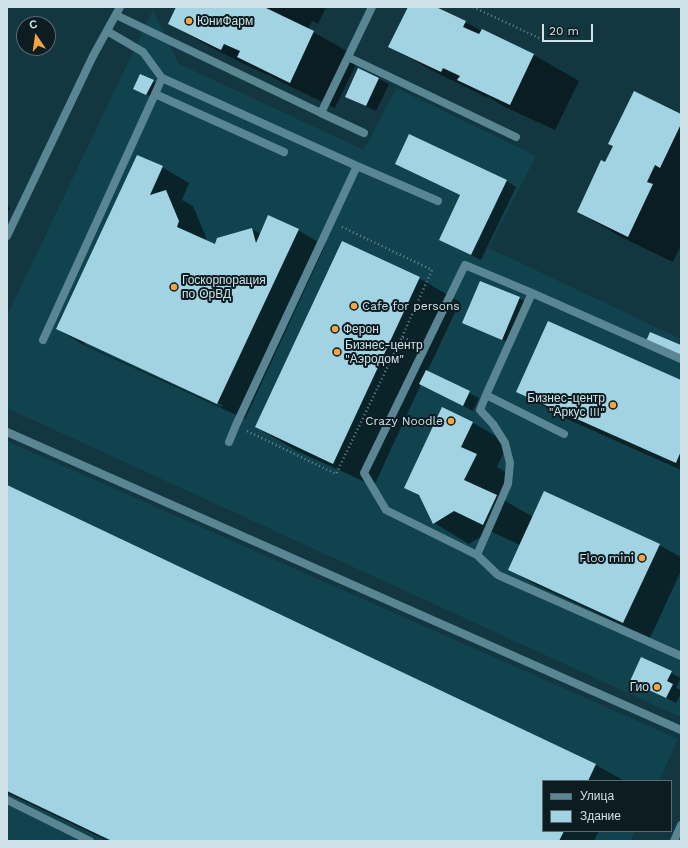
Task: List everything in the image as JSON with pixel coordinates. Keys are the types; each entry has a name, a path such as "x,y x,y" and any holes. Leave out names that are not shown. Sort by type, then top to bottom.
{"street":[{"path":"7,236 93,56 120,7"},
{"path":"322,113 372,7"},
{"path":"116,15 364,133"},
{"path":"107,31 143,52 162,78 438,201"},
{"path":"348,57 516,137"},
{"path":"43,340 162,78"},
{"path":"155,94 284,152"},
{"path":"229,442 357,166"},
{"path":"681,359 532,293 464,265 364,473 386,510 477,555 498,575 681,656"},
{"path":"477,555 508,484 510,463 505,443 493,424 480,410 532,293"},
{"path":"486,395 564,434"},
{"path":"7,432 681,730"},
{"path":"7,800 90,841"},
{"path":"674,841 681,826"}],"path":[{"path":"473,7 539,38"},
{"path":"236,425 336,474 402,337 432,270 331,222"},
{"path":"402,337 424,347"}],"shaded area":[{"path":"153,10 179,64 364,150 396,88 536,156 489,248 681,339 681,715 678,716 7,408 7,316"},
{"path":"7,441 678,739 659,780 542,780 542,832 635,832 631,841 7,841"}],"building":[{"path":"176,7 264,7 314,31 290,83 237,57 240,51 224,44 221,50 168,24"},
{"path":"408,7 436,7 466,21 463,27 479,34 482,29 534,54 510,105 457,80 460,76 443,68 441,72 388,47"},
{"path":"358,68 379,78 366,106 345,97"},
{"path":"140,74 154,80 146,95 133,89"},
{"path":"634,91 681,114 681,124 660,168 655,165 647,182 653,184 628,237 577,212 601,160 605,162 613,146 608,144"},
{"path":"409,134 507,180 471,255 439,240 460,195 395,164"},
{"name":"Госкорпорация по ОрВД","path":"137,155 163,166 150,195 166,190 179,221 177,227 215,244 217,238 252,228 256,243 268,215 299,229 217,404 56,329"},
{"name":"Бизнес-центр \"Аэродом\"","path":"342,241 420,277 333,464 255,427"},
{"path":"480,281 520,297 502,340 462,323"},
{"name":"Бизнес-центр \"Аркус III\"","path":"548,321 681,380 681,451 676,463 516,392"},
{"path":"650,332 681,345 681,355 646,341"},
{"path":"426,370 470,391 463,406 419,384"},
{"path":"442,407 473,422 461,447 477,454 464,480 497,495 483,525 454,511 433,524 419,495 404,488"},
{"path":"7,485 596,764 588,780 542,780 542,832 564,832 559,841 112,841 7,791"},
{"path":"544,491 660,544 623,623 508,570"},
{"path":"641,657 672,671 667,681 673,684 666,698 630,681"}],"place":[{"name":"ЮниФарм","path":"189,21"},
{"name":"Госкорпорация по ОрВД","path":"174,287"},
{"name":"Cafe for persons","path":"354,306"},
{"name":"Ферон","path":"335,329"},
{"name":"Бизнес-центр \"Аэродом\"","path":"337,352"},
{"name":"Бизнес-центр \"Аркус III\"","path":"613,405"},
{"name":"Crazy Noodle","path":"451,421"},
{"name":"Floo mini","path":"642,558"},
{"name":"Гио","path":"657,687"}]}
